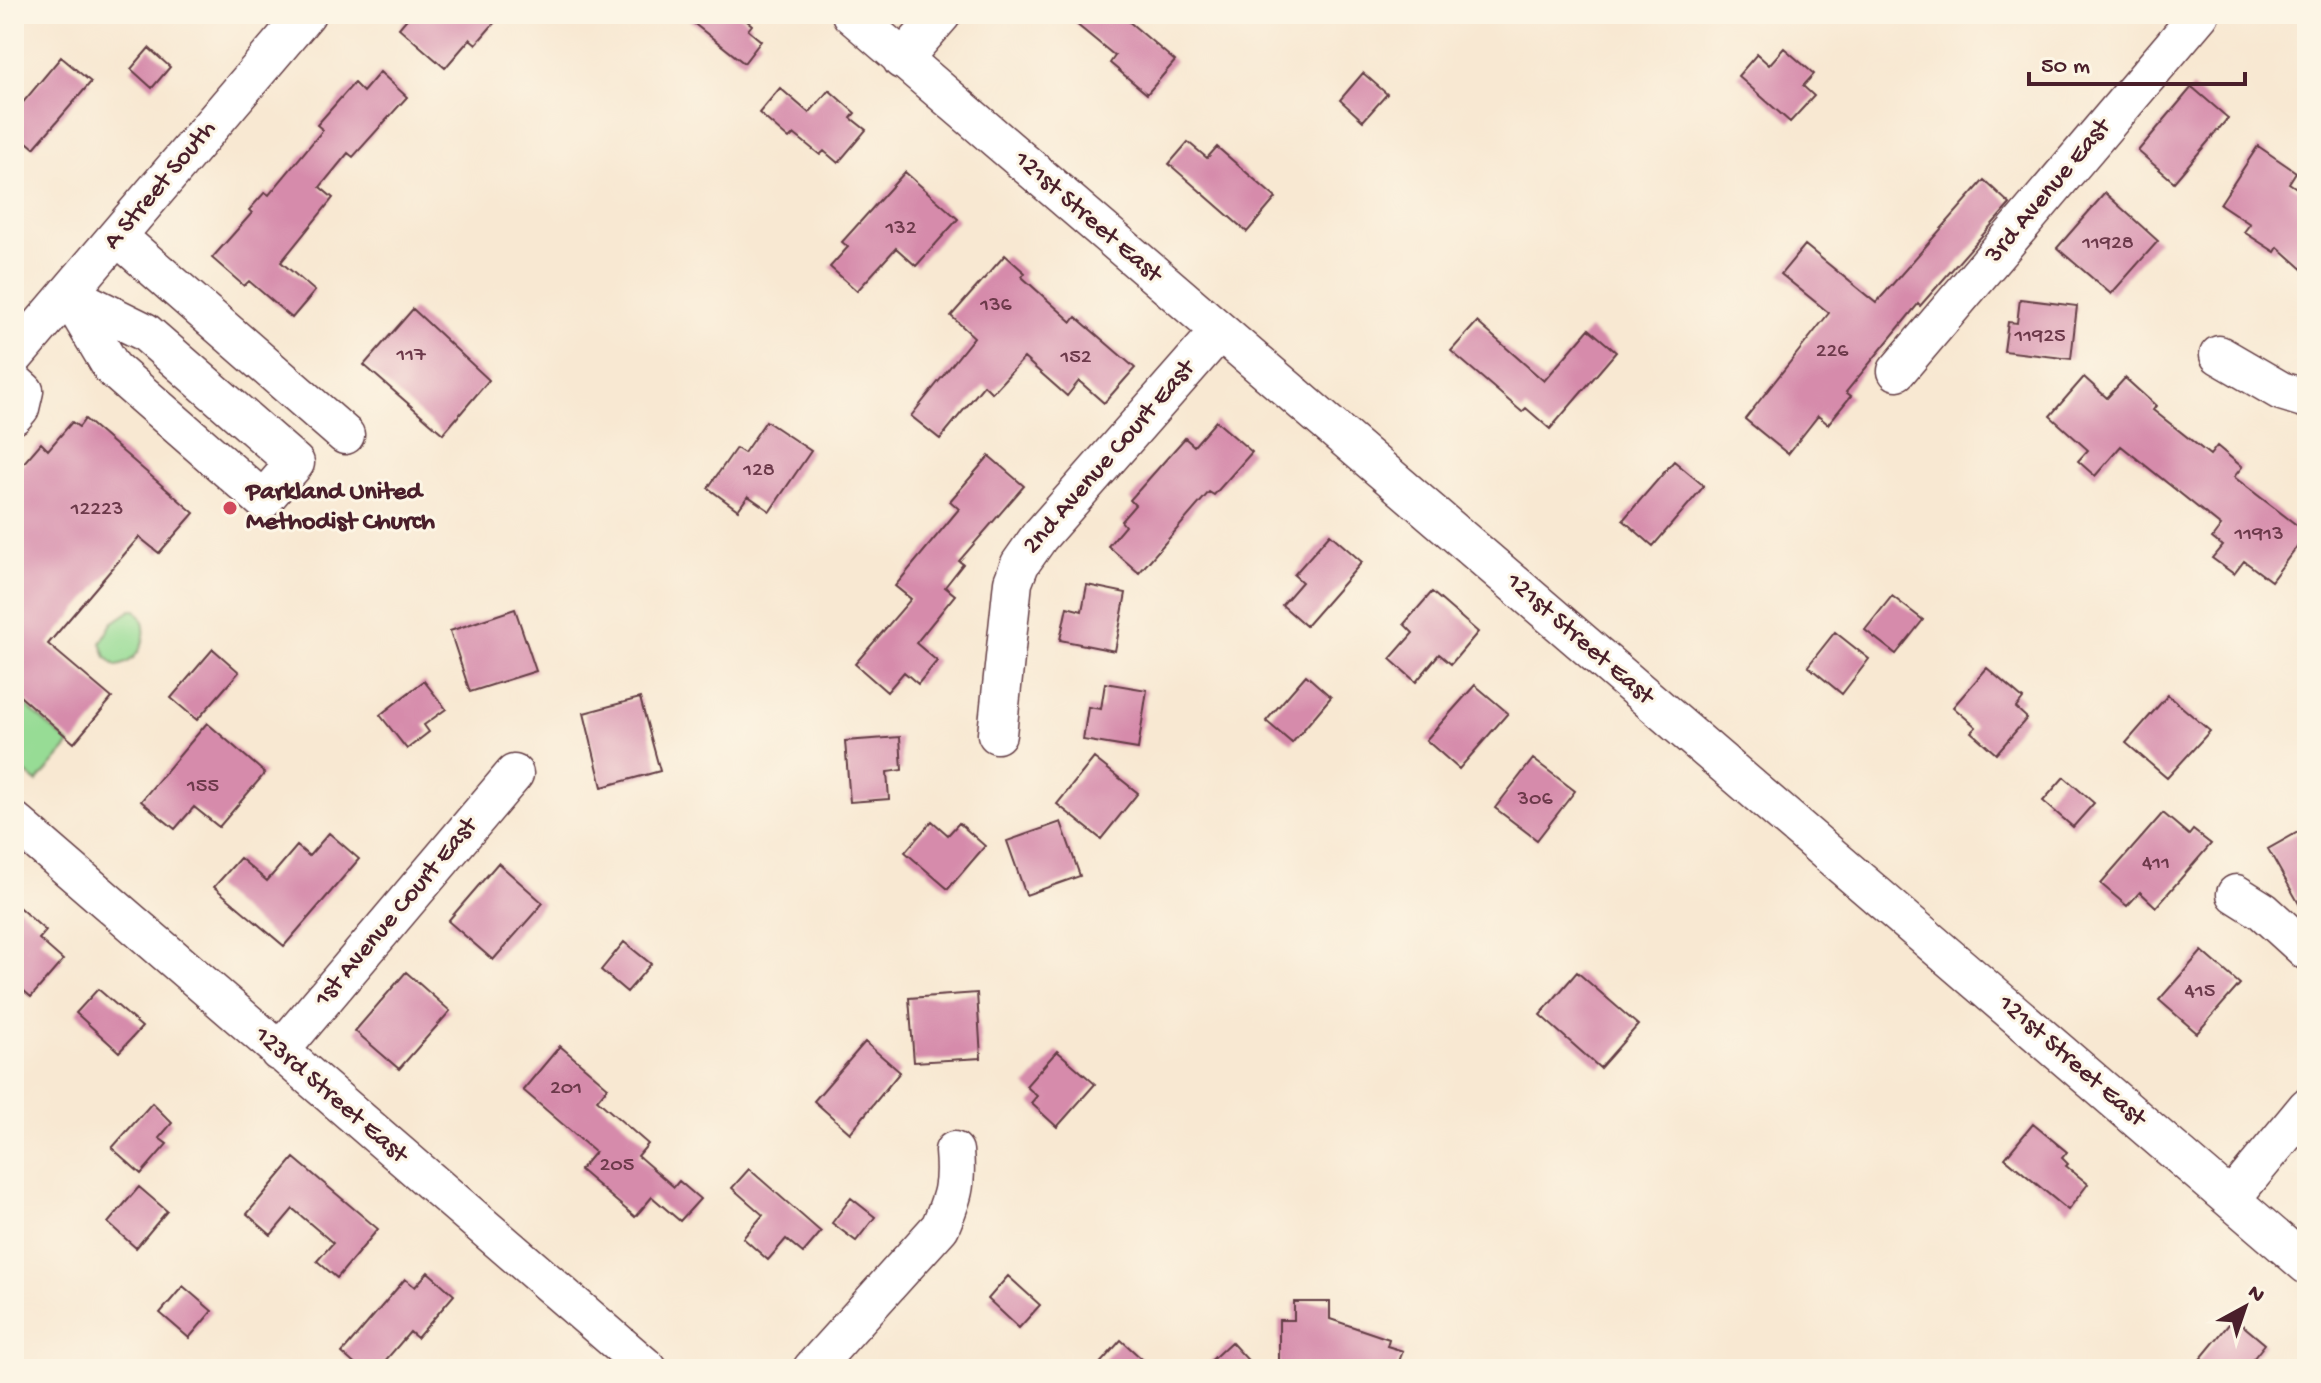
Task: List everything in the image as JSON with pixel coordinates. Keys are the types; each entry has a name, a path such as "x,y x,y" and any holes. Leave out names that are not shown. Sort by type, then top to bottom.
{"street":[{"name":"A Street South","path":"14,357 306,14"},
{"name":"121st Street East","path":"851,14 2307,1265"},
{"path":"902,60 942,14"},
{"name":"3rd Avenue East","path":"1897,371 2200,14"},
{"path":"118,237 345,435"},
{"path":"68,294 145,332 295,463 263,500 112,368 68,294"},
{"name":"2nd Avenue Court East","path":"997,734 1013,582 1020,564 1039,537 1219,332"},
{"path":"2219,355 2281,391 2307,399"},
{"path":"14,382 24,391 20,408 14,415"},
{"name":"1st Avenue Court East","path":"279,1052 514,774"},
{"name":"123rd Street East","path":"14,821 648,1369"},
{"path":"2236,894 2263,911 2307,951"},
{"path":"2231,1199 2307,1107"},
{"path":"812,1369 940,1227 952,1200 957,1178 954,1151"}],"green space":[{"path":"136,610 144,626 142,644 132,659 116,666 106,657 101,643 112,623"},
{"path":"14,695 70,744 37,782 14,763"}],"building":[{"path":"411,14 502,14 476,44 470,39 445,68 399,28"},
{"path":"682,14 738,14 752,25 748,30 761,41 744,63"},
{"path":"1064,14 1120,14 1175,61 1147,94 1110,63 1115,56"},
{"path":"149,48 170,67 152,88 131,69"},
{"path":"1784,48 1814,74 1803,86 1814,96 1790,122 1738,76 1757,54 1769,65"},
{"path":"61,57 91,82 34,148 14,131 14,113"},
{"path":"380,72 407,97 353,157 348,153 320,187 333,198 281,262 315,291 292,318 249,281 244,286 212,258 252,213 249,210 265,192 269,195 323,130 317,125 354,83 363,92"},
{"path":"1363,73 1387,94 1363,121 1340,100"},
{"path":"2192,87 2228,118 2174,182 2138,151"},
{"path":"780,88 809,113 829,90 855,113 851,118 866,130 838,163 824,151 820,155 794,134 789,139 759,113"},
{"path":"1188,142 1207,158 1217,147 1276,198 1247,232 1169,164"},
{"path":"2258,146 2296,172 2289,183 2307,195 2307,273 2278,247 2275,252 2244,232 2250,224 2220,204"},
{"path":"905,172 958,219 916,266 896,248 857,291 830,267 848,247 842,242"},
{"path":"1984,180 2010,204 1920,306 1918,304 1846,392 1851,396 1828,424 1818,416 1788,454 1745,419 1829,313 1781,274 1805,245 1876,303"},
{"path":"2105,193 2158,241 2111,294 2057,248"},
{"path":"1005,255 1025,273 1022,277 1072,322 1076,317 1135,368 1104,403 1079,381 1067,396 1024,358 992,393 984,385 940,439 911,416 974,337 951,316"},
{"path":"2020,299 2077,306 2071,359 2004,351 2008,322 2017,323"},
{"path":"413,309 489,380 443,434 364,365"},
{"path":"1477,322 1544,381 1589,329 1616,352 1550,429 1526,408 1522,412 1451,351"},
{"path":"2084,377 2107,398 2125,378 2156,406 2153,410 2210,455 2217,446 2242,467 2234,477 2307,533 2271,581 2244,561 2234,574 2212,558 2222,546 2212,538 2221,526 2121,446 2095,476 2078,461 2088,450 2050,416"},
{"path":"85,419 194,513 159,553 139,537 48,644 112,698 74,743 14,691 14,474 41,443 48,450 72,422 79,427"},
{"path":"766,421 811,451 770,511 748,496 738,510 708,488 736,448 744,453"},
{"path":"1216,421 1252,452 1214,495 1209,492 1139,573 1108,546 1125,526 1121,521 1135,505 1130,500 1185,438 1194,446"},
{"path":"989,456 1024,486 959,561 963,564 945,587 955,595 916,643 937,661 918,684 904,672 887,692 855,664 911,599 895,586 959,509 950,501"},
{"path":"1674,461 1704,486 1653,546 1623,520"},
{"path":"1330,534 1362,562 1306,626 1282,605 1302,582 1294,575"},
{"path":"1087,585 1126,593 1115,651 1060,640 1067,607 1082,611"},
{"path":"1432,592 1478,632 1451,664 1439,654 1416,682 1390,659 1413,633 1404,624"},
{"path":"1892,596 1923,620 1896,654 1865,630"},
{"path":"515,609 536,671 470,692 450,631"},
{"path":"1835,632 1869,659 1842,694 1808,666"},
{"path":"213,649 239,672 197,720 171,698"},
{"path":"1987,668 2023,699 2016,708 2027,718 1996,754 1971,732 1976,727 1953,707"},
{"path":"1306,675 1331,697 1292,743 1266,721"},
{"path":"424,681 446,709 424,725 429,732 407,749 380,715"},
{"path":"1105,683 1147,690 1138,749 1083,740 1088,707 1101,709"},
{"path":"1475,685 1508,713 1459,769 1426,740"},
{"path":"2168,695 2210,731 2167,778 2126,743"},
{"path":"640,698 660,771 602,787 584,713"},
{"path":"207,723 265,773 219,827 194,807 175,829 141,801"},
{"path":"900,737 902,770 887,772 889,799 850,802 845,741"},
{"path":"1094,758 1138,793 1101,839 1057,804"},
{"path":"1533,759 1575,791 1537,840 1495,808"},
{"path":"2064,777 2094,803 2073,827 2043,801"},
{"path":"2163,813 2189,835 2193,830 2211,844 2156,907 2140,892 2127,906 2101,884"},
{"path":"932,821 948,835 959,823 985,846 948,889 905,852"},
{"path":"1061,822 1080,876 1026,895 1007,841"},
{"path":"2307,827 2307,918 2268,849"},
{"path":"329,833 359,859 284,946 214,887 240,858 267,881 297,846 309,856"},
{"path":"498,863 543,903 493,960 448,921"},
{"path":"14,903 46,931 39,939 63,960 31,997 14,982"},
{"path":"624,942 651,964 627,992 601,970"},
{"path":"2202,951 2240,984 2197,1033 2159,1000"},
{"path":"406,972 450,1011 399,1069 355,1031"},
{"path":"1577,972 1638,1025 1600,1068 1540,1015"},
{"path":"98,989 142,1027 119,1052 76,1013"},
{"path":"977,993 981,1058 914,1062 909,998"},
{"path":"865,1042 900,1072 850,1133 814,1101"},
{"path":"560,1046 608,1087 597,1100 648,1144 638,1156 674,1187 679,1181 700,1199 680,1221 652,1197 635,1217 580,1170 595,1152 523,1090"},
{"path":"1057,1051 1095,1084 1057,1127 1031,1103 1037,1096 1026,1086"},
{"path":"152,1103 172,1123 159,1138 167,1144 141,1174 112,1148"},
{"path":"2033,1124 2067,1152 2062,1158 2068,1164 2066,1166 2088,1184 2068,1210 2005,1158"},
{"path":"294,1158 378,1229 337,1278 317,1261 333,1243 293,1209 271,1235 247,1214"},
{"path":"749,1169 821,1232 803,1253 786,1239 768,1260 743,1238 763,1215 732,1188"},
{"path":"139,1187 167,1211 136,1248 108,1223"},
{"path":"851,1198 875,1217 856,1241 832,1223"},
{"path":"428,1272 454,1295 417,1338 410,1332 378,1369 360,1369 342,1353 405,1279 415,1287"},
{"path":"1008,1276 1040,1305 1019,1328 988,1299"},
{"path":"183,1286 212,1311 189,1338 160,1313"},
{"path":"1294,1302 1330,1302 1330,1319 1389,1339 1387,1346 1403,1351 1396,1369 1279,1369 1279,1320 1294,1320"},
{"path":"2234,1318 2265,1344 2245,1369 2192,1369"},
{"path":"1121,1340 1153,1369 1095,1369"},
{"path":"1231,1342 1256,1369 1202,1369"}],"place":[{"name":"Parkland United Methodist Church","path":"230,508"}]}
